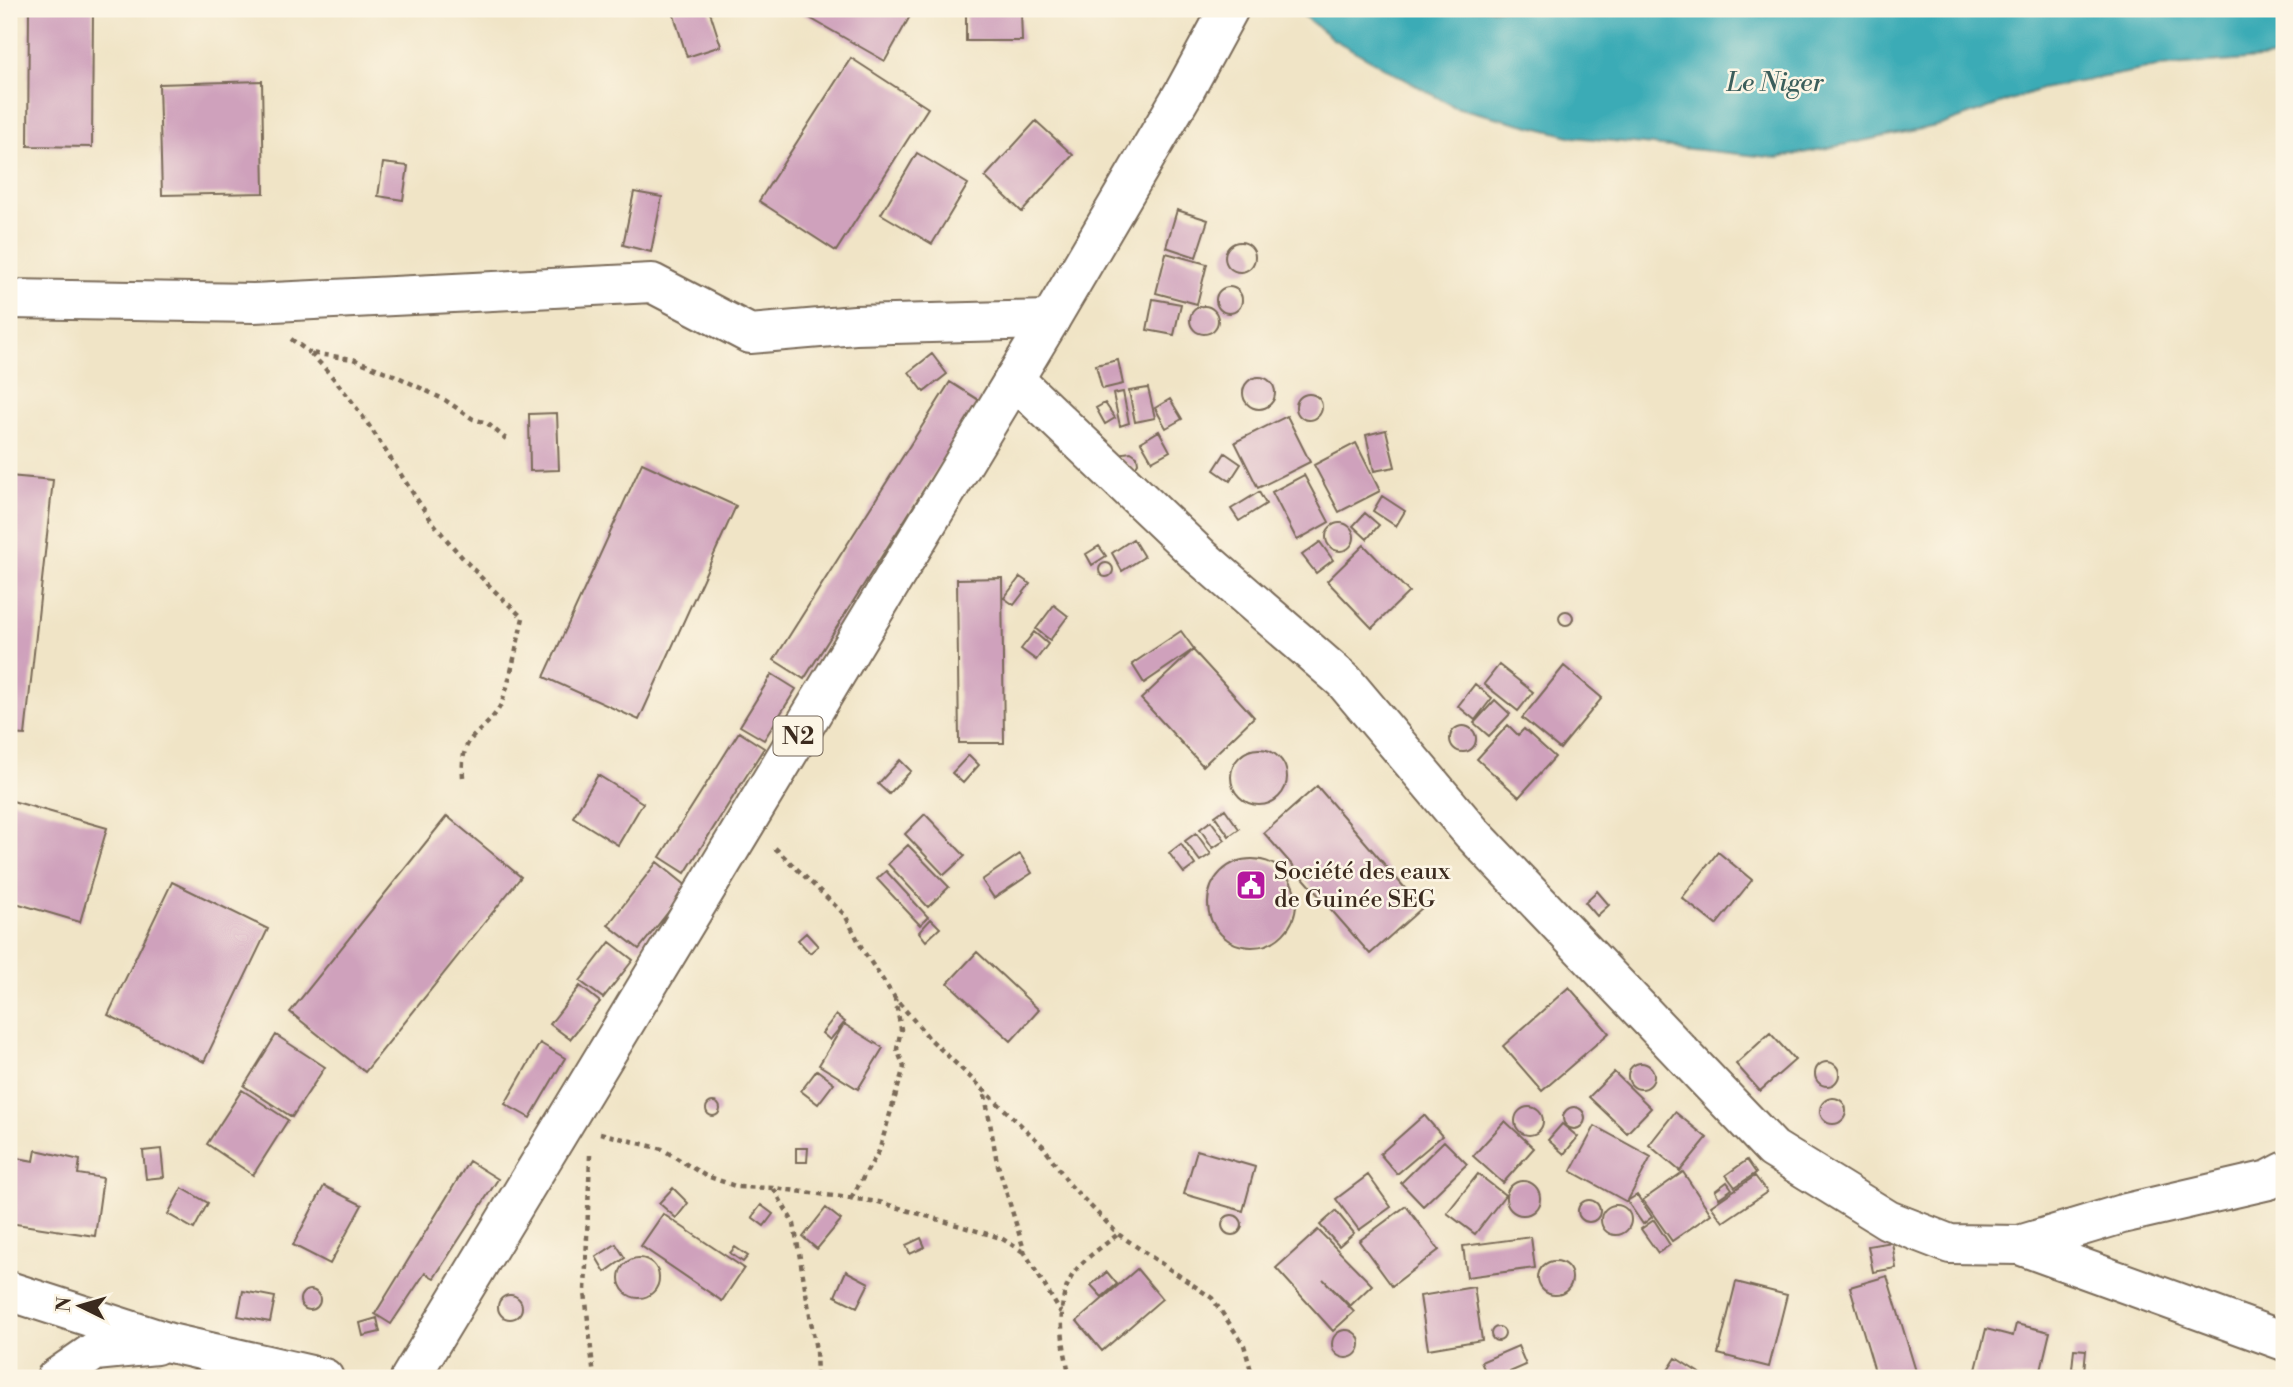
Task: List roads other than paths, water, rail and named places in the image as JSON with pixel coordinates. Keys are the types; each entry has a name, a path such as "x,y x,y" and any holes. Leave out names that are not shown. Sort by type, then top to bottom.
{"main road":[{"name":"N2","path":"410,1378 1050,320 1184,92 1229,9"},
{"path":"9,299 254,303 652,283 750,334 855,325 1050,320"},
{"path":"1014,379 1201,557 1344,681 1472,832 1773,1149 1888,1220 1950,1244 2019,1245 2122,1214 2269,1180 2284,1172"},
{"path":"2019,1245 2284,1341"},
{"path":"9,1291 170,1343 324,1378"},
{"path":"55,1378 95,1351 170,1343"}],"water":[{"name":"Le Niger","path":"1295,9 2284,9 2284,57 2158,67 2041,89 1941,125 1778,158 1574,137 1455,107 1333,39"}],"place":[{"name":"Société des eaux de Guinée SEG","path":"1251,885"}]}
